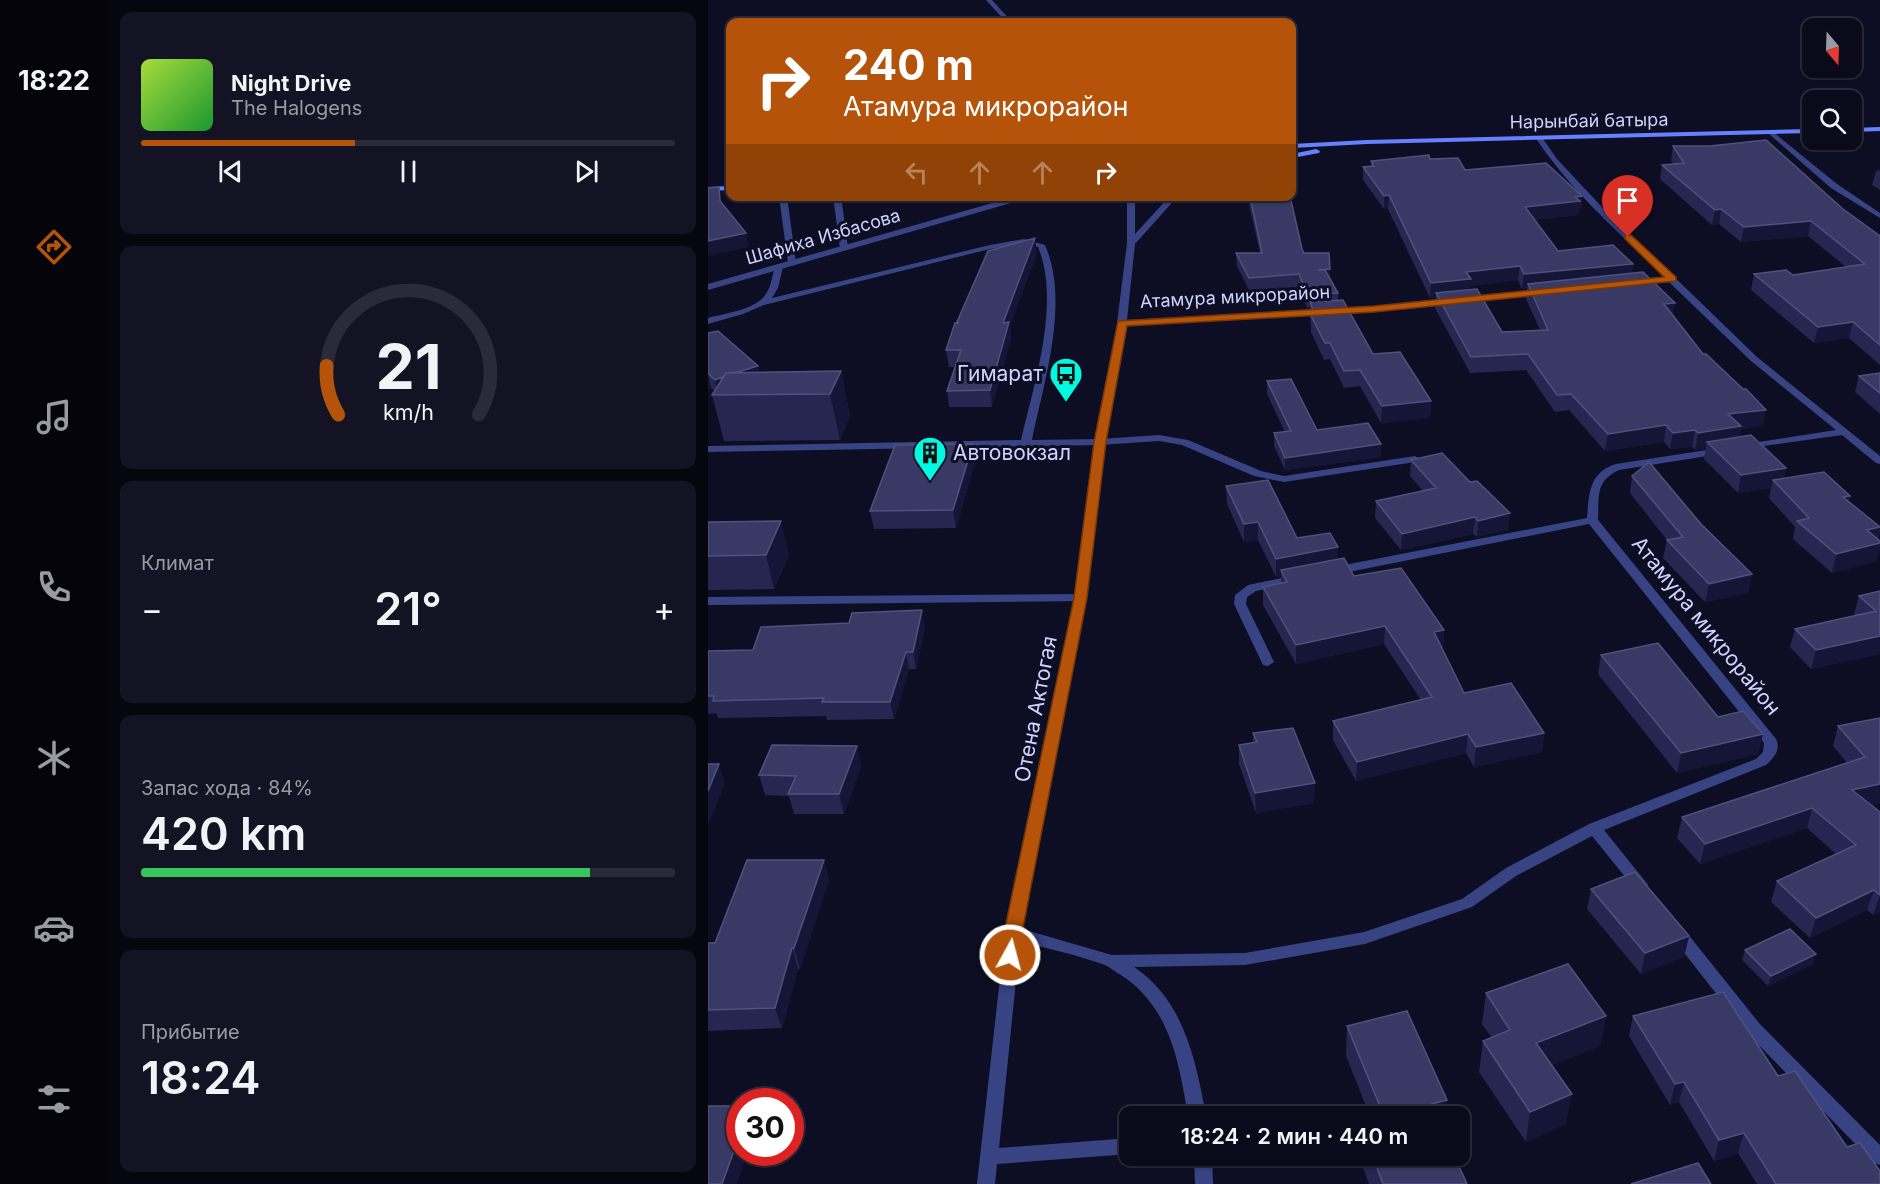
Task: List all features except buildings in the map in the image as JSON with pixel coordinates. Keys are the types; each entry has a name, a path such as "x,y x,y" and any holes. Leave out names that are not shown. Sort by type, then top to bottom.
{"street":[{"path":"989,0 1005,18"},
{"path":"1862,130 1880,129"},
{"name":"Нарынбай батыра","path":"1367,142 1802,131"},
{"path":"1770,132 1834,186 1880,216"},
{"path":"1539,137 1554,160 1599,209 1754,358 1880,460"},
{"path":"1296,146 1367,142"},
{"path":"1296,155 1367,142"},
{"path":"708,189 726,188"},
{"path":"784,201 792,263"},
{"path":"838,201 844,248"},
{"name":"Шафиха Избасова","path":"708,287 1010,201"},
{"name":"Отена Актогая","path":"987,1184 1013,933 1080,598 1100,442 1122,323 1131,243 1131,201"},
{"path":"1131,243 1170,201"},
{"path":"708,321 759,304 990,247 1024,242 1041,245 1047,259 1052,306 1047,342 1026,442"},
{"path":"759,304 767,299 773,290 779,267"},
{"path":"1624,284 1672,279"},
{"name":"Атамура микрорайон","path":"1122,323 1374,309 1553,291"},
{"path":"1268,662 1240,604 1241,595 1252,588 1592,520 1596,479 1603,472 1616,467 1843,432"},
{"path":"708,449 1100,442 1159,438 1184,442 1257,474 1284,479 1415,459"},
{"name":"Атамура микрорайон","path":"1013,933 1112,962 1245,958 1365,938 1467,903 1511,872 1594,828 1761,762 1770,753 1771,742 1592,520"},
{"path":"708,601 1080,598"},
{"path":"1594,828 1652,901"},
{"path":"1666,919 1753,1028 1880,1157"},
{"path":"1112,962 1145,984 1164,1008 1186,1054 1195,1106"},
{"path":"989,1157 1119,1147"},
{"path":"1203,1166 1204,1184"}],"place":[{"name":"Гимарат","path":"1066,403"},
{"name":"Автовокзал","path":"930,482"}],"route":[{"path":"1010,955 1080,598 1100,442 1122,323 1374,309 1672,279 1628,237"}]}
